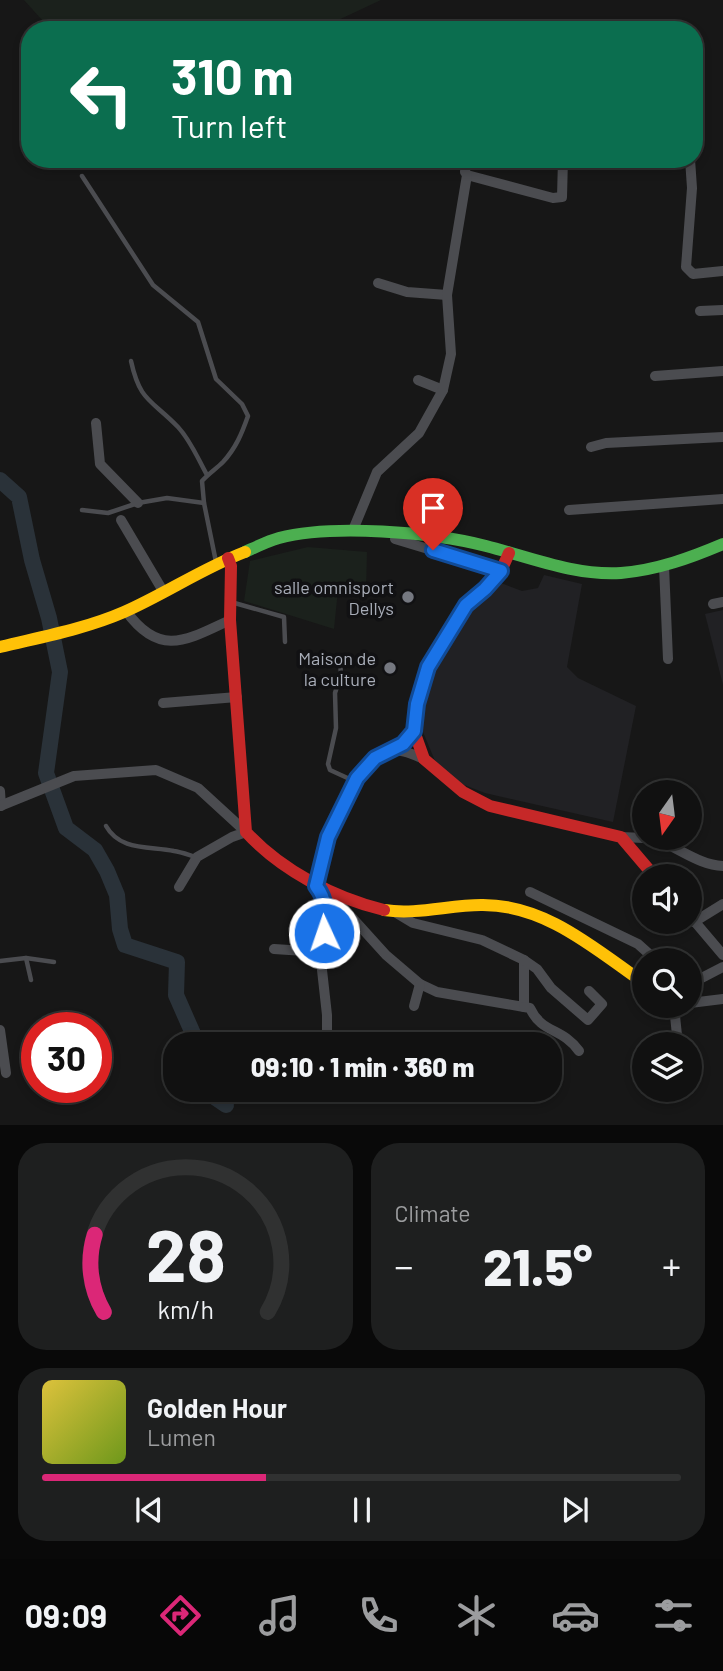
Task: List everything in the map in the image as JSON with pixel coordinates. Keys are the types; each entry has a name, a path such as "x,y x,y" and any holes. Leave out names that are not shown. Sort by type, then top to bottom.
{"street":[{"path":"353,530 377,472 419,433 443,390 451,354 447,295 467,175 465,168"},
{"path":"467,175 553,198 562,197 564,168"},
{"path":"691,168 692,188 686,267 693,274 723,271"},
{"path":"378,283 407,292 447,295"},
{"path":"700,311 723,310"},
{"path":"655,376 723,372"},
{"path":"418,380 443,390"},
{"path":"96,423 100,464 138,503"},
{"path":"591,447 606,443 723,438"},
{"path":"569,510 723,499"},
{"path":"121,520 163,592"},
{"path":"0,647 73,630 126,611 222,560 280,538 353,530 450,538 579,570 620,573 664,566 723,544"},
{"path":"367,531 501,571"},
{"path":"424,759 414,731 417,704 428,667 466,605 501,571 509,553"},
{"path":"222,560 230,566 230,620 246,832"},
{"path":"664,566 668,659"},
{"path":"126,611 136,625 150,636 167,642 186,641 230,620"},
{"path":"163,703 237,697"},
{"path":"316,886 328,837 355,782 365,767 386,751 403,744 414,731"},
{"path":"386,751 399,751 424,759 463,792 489,806 632,837"},
{"path":"0,791 0,806 74,776 156,770 198,788 246,832 261,850 338,902 386,955 420,984 436,992 530,1008 537,1022 565,1035 579,1051"},
{"path":"179,887 197,857 246,832"},
{"path":"621,837 644,864"},
{"path":"682,850 702,862 723,866"},
{"path":"316,886 393,911 482,904 512,907 571,932 632,975"},
{"path":"316,886 321,892 327,913 320,952 327,1032"},
{"path":"530,892 642,948"},
{"path":"702,914 723,904"},
{"path":"393,911 413,923 482,940 524,960 537,969 551,988 588,1020 601,1004 589,990"},
{"path":"702,931 723,955"},
{"path":"274,949 320,952"},
{"path":"524,960 524,1007"},
{"path":"702,978 723,967"},
{"path":"414,1006 420,984"},
{"path":"702,1002 723,999"},
{"path":"0,1030 6,1073"}],"lane":[{"path":"82,176 153,285 198,322 216,379 242,404 248,416 234,449 202,481 204,503 222,560"},
{"path":"131,360 136,384 142,394 179,428 207,475"},
{"path":"82,510 108,513 138,503 167,498 204,503"},
{"path":"230,601 284,618 285,642"},
{"path":"340,662 341,674 335,693 336,728 328,764 330,770 355,782"},
{"path":"106,826 110,834 125,844 197,857"},
{"path":"0,961 26,958 54,962"},
{"path":"26,958 32,980"}],"shaded area":[{"path":"24,0 381,0 336,21 43,21"},
{"path":"308,547 367,552 366,593 338,590 334,629 244,601 250,561"},
{"path":"544,575 582,584 567,667 578,678 636,706 613,822 485,793 454,781 438,768 423,732 420,704 435,658 465,614 501,583 522,591 538,588"},
{"path":"723,610 723,685 705,614"}],"waterway":[{"path":"0,480 19,497 60,672 46,773 66,828 95,850 107,871 117,895 120,929 125,945 177,962 176,995 192,1032"},
{"path":"222,1102 226,1105"}],"traffic: fast":[{"path":"245,552 275,539 301,534 326,531 382,532 464,541 569,569 621,573 673,563 723,544"}],"traffic: slow":[{"path":"0,647 109,618 245,552"},
{"path":"384,910 409,911 481,905 527,912 568,931 632,974"}],"traffic: jam":[{"path":"509,553 501,571 466,605 428,667 417,703 414,731 424,759 463,792 490,806 621,837 644,864"},
{"path":"228,558 231,566 230,620 246,832 275,859 309,881 346,898 384,910"}],"place":[{"name":"salle omnisport Dellys","path":"408,597"},
{"name":"Maison de la culture","path":"390,668"}],"route":[{"path":"324,933 327,913 321,892 316,886 328,837 343,804 365,767 386,751 403,744 414,731 417,704 428,667 466,605 501,571 433,550"}]}
